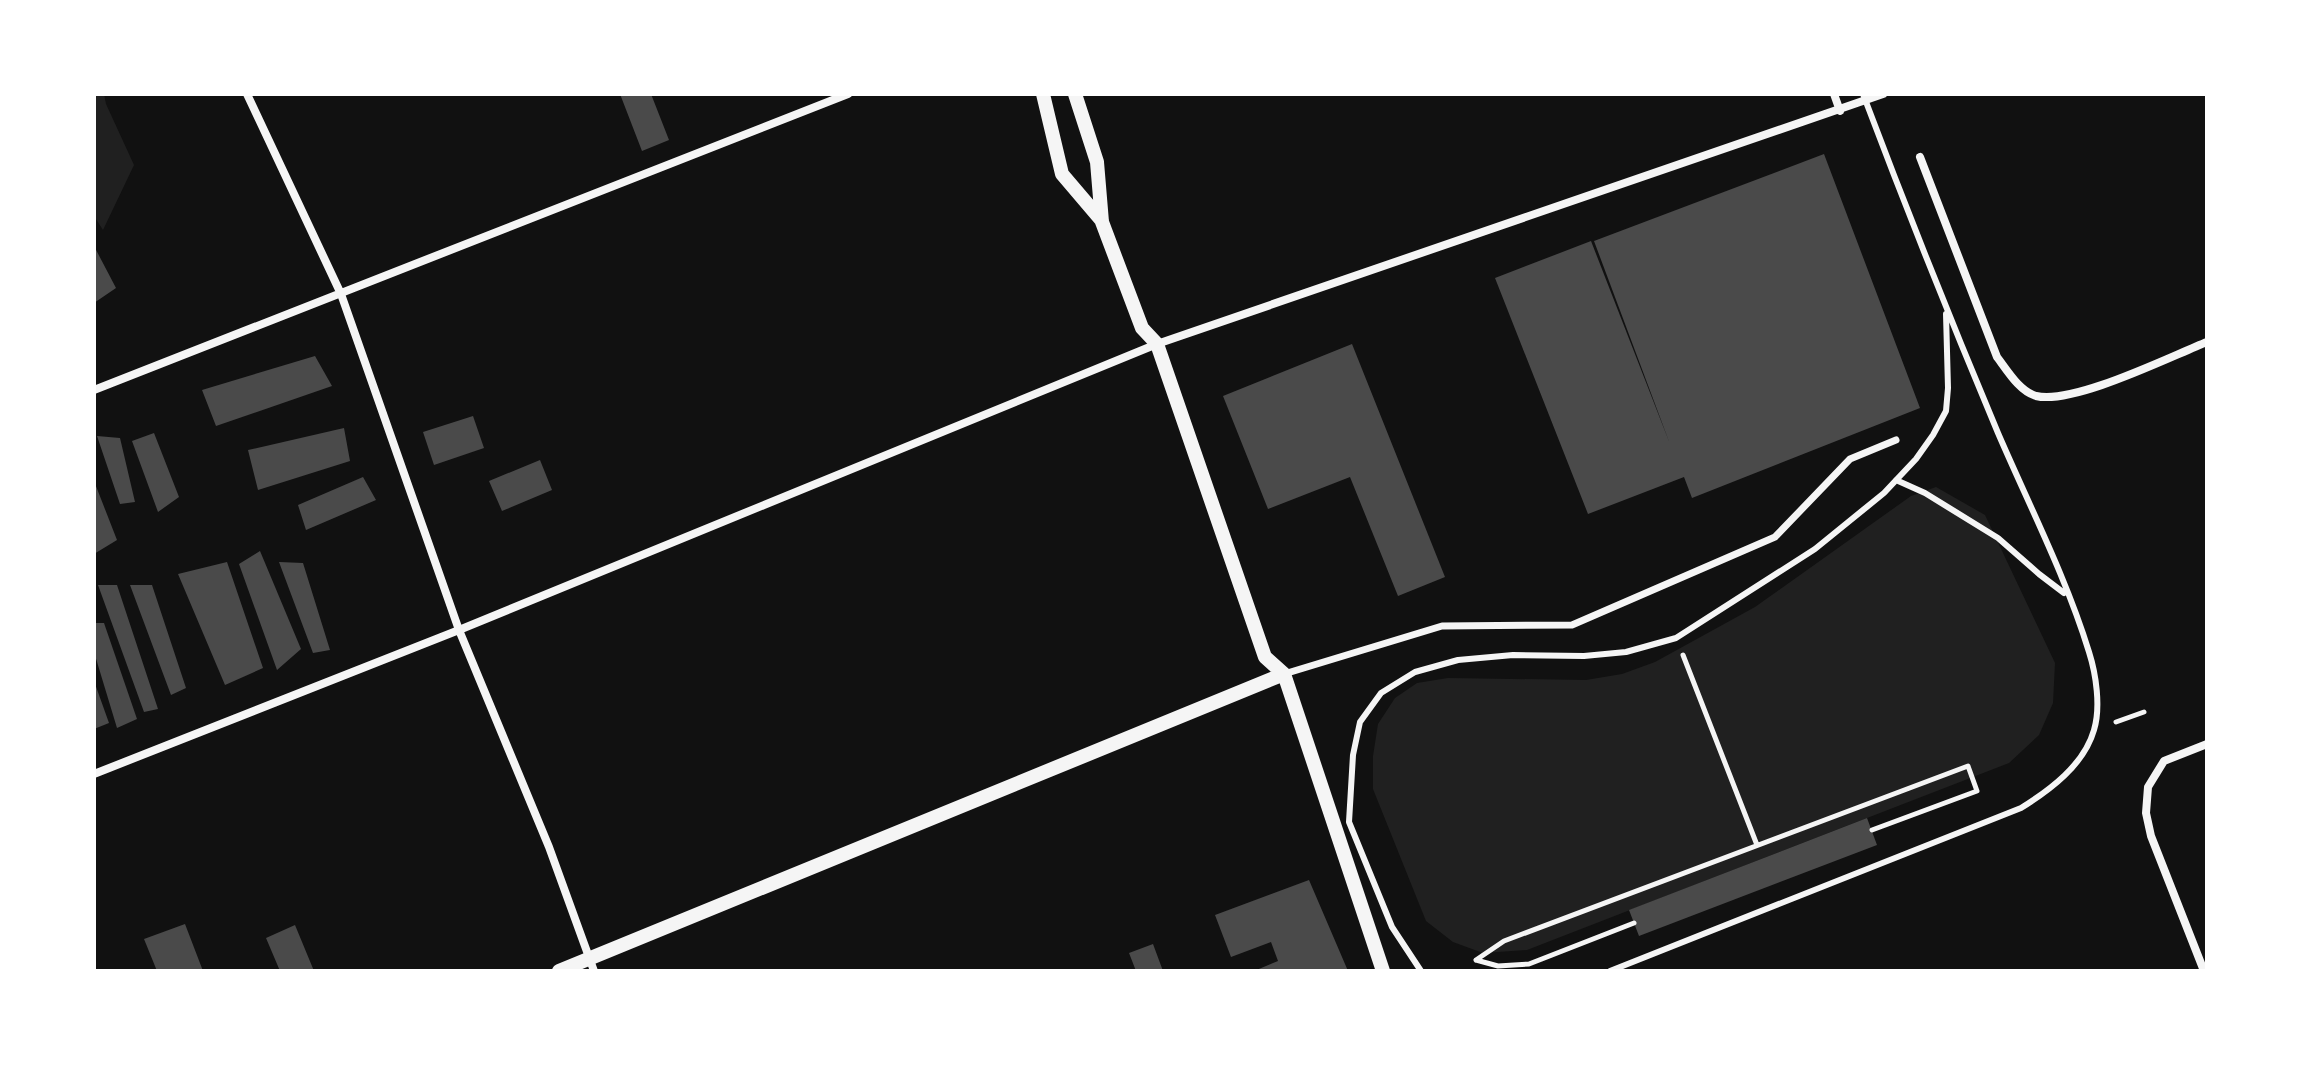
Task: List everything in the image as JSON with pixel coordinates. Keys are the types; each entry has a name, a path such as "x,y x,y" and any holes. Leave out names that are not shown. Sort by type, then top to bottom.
{"street":[{"path":"247,94 341,294 459,630 549,847 593,964"},
{"path":"94,390 848,94"},
{"path":"1043,94 1062,174 1102,222"},
{"path":"1075,94 1097,162 1102,222 1142,328 1157,344 1265,657 1284,674 1383,971"},
{"path":"1834,94 1840,111"},
{"path":"94,774 459,630 1157,344 1883,94"},
{"path":"1920,157 1997,357 2013,380 2034,396 2058,397 2080,392 2207,342"},
{"path":"559,971 593,964 1284,674 1442,626 1572,625 1657,591 1775,537 1850,459 1896,440"},
{"path":"2204,971 2151,836 2146,813 2148,787 2164,761 2207,744"}],"lane":[{"path":"1610,971 2021,808 2052,790 2077,762 2094,730 2097,695 2090,654 1946,307 1865,98"},
{"path":"1421,971 1392,927 1349,822 1353,755 1360,722 1381,693 1415,672 1458,660 1626,652 1676,638 1815,549 1845,527 1916,459 1946,411 1946,307"},
{"path":"1896,480 1925,493 1998,538 2067,595"}],"path":[{"path":"1676,638 1757,845"},
{"path":"1634,923 1529,964 1498,966 1476,960 1504,941 1968,766 1977,791 1872,830"}],"shaded area":[{"path":"94,94 104,94 134,165 103,230 94,216"},
{"path":"1936,487 1985,515 2055,663 2053,703 2039,735 2009,763 1527,950 1483,953 1453,942 1426,921 1373,789 1373,756 1378,724 1395,698 1417,683 1448,678 1586,680 1622,674 1655,662 1755,607 1911,496"}],"building":[{"path":"620,94 651,94 669,140 642,151"},
{"path":"1824,154 1920,408 1692,498 1684,477 1588,514 1495,278 1591,241 1670,444 1594,241"},
{"path":"94,246 116,288 94,303"},
{"path":"1352,344 1445,577 1398,596 1350,477 1268,509 1223,396"},
{"path":"315,356 332,386 216,426 202,390"},
{"path":"473,416 484,448 434,465 423,432"},
{"path":"344,428 350,461 258,490 248,450"},
{"path":"154,433 179,497 158,512 132,441"},
{"path":"97,436 120,438 135,502 120,504"},
{"path":"540,460 552,490 502,511 489,481"},
{"path":"363,477 376,500 306,530 298,505"},
{"path":"94,481 117,540 94,554"},
{"path":"260,551 301,649 277,670 239,564"},
{"path":"227,562 263,668 225,685 178,574"},
{"path":"279,562 303,563 330,650 313,653"},
{"path":"98,585 117,585 158,709 144,712"},
{"path":"130,585 152,585 186,688 171,695"},
{"path":"94,623 104,623 137,719 117,728 94,652"},
{"path":"94,681 109,723 94,729"},
{"path":"1867,818 1877,845 1639,936 1629,910"},
{"path":"1309,880 1348,971 1254,971 1278,961 1271,942 1231,957 1215,915"},
{"path":"185,924 203,971 157,971 144,939"},
{"path":"295,925 314,971 280,971 266,938"},
{"path":"1153,944 1163,971 1136,971 1129,953"}]}
